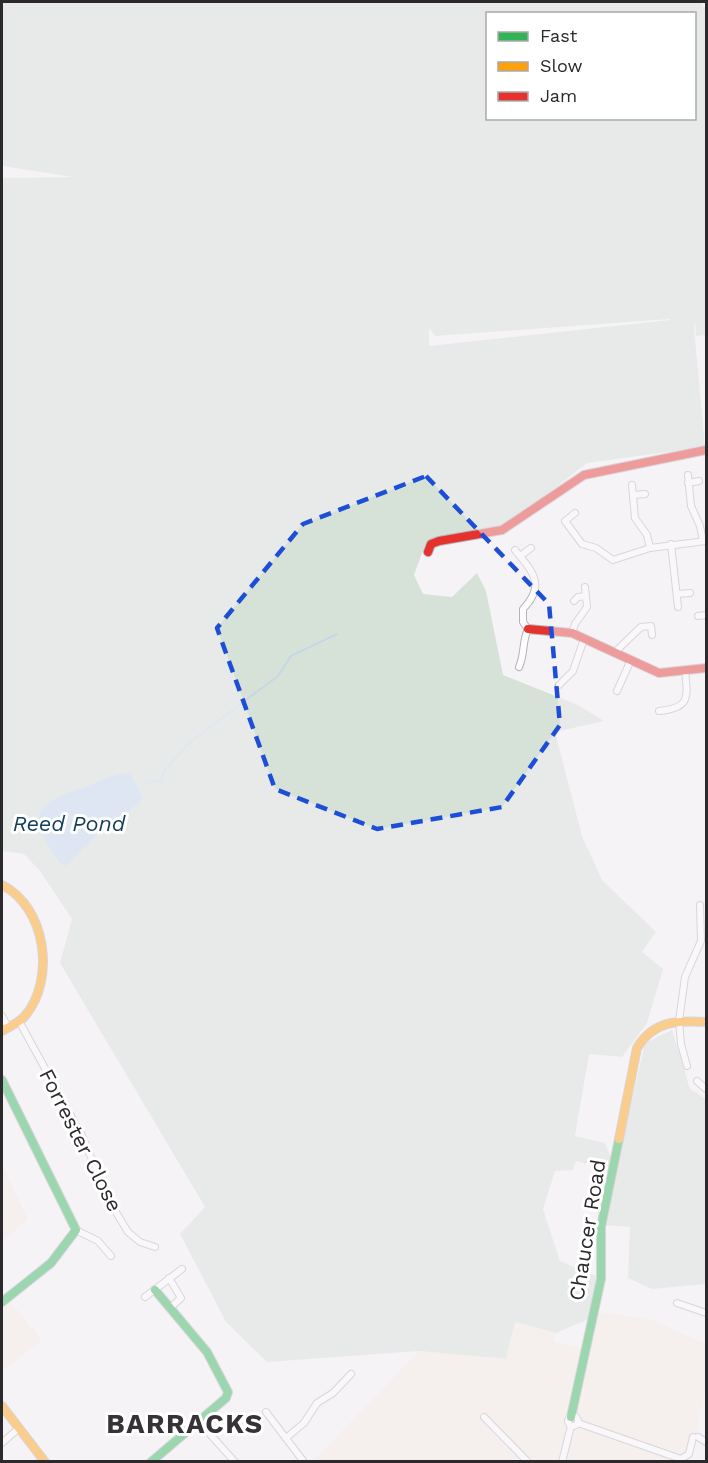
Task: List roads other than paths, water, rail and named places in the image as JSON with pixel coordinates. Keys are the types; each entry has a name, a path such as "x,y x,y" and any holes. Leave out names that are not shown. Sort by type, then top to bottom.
{"main road":[{"path":"428,552 431,544 439,541 502,530 584,475 706,450"},
{"path":"528,629 572,633 630,662 659,673 706,669"},
{"path":"2,885 9,887 23,901 37,930 43,962 35,996 19,1021 4,1029"},
{"path":"679,1021 706,1022"},
{"name":"Chaucer Road","path":"573,1422 601,1279 601,1227 636,1051 643,1036 660,1024 679,1021"},
{"path":"2,1080 76,1230 51,1263 2,1302"},
{"path":"151,1461 226,1398 228,1392 207,1352 155,1290"},
{"path":"2,1406 45,1461"}],"street":[{"path":"575,513 565,521 582,544 596,548 613,560 650,548 705,541 692,511 688,479 699,481"},
{"path":"632,486 635,518 647,535 650,548"},
{"path":"633,495 645,494"},
{"path":"671,544 678,607"},
{"path":"520,556 531,548"},
{"path":"514,550 532,572 536,588 535,596 522,614 523,622 528,629 524,637 525,655 519,667"},
{"path":"572,633 578,619 586,611 585,587"},
{"path":"677,594 690,593"},
{"path":"574,602 578,597 586,596"},
{"path":"698,616 706,615"},
{"path":"613,654 641,627 651,626 652,635"},
{"path":"558,685 573,671 584,639"},
{"path":"617,691 630,662"},
{"path":"659,711 677,709 684,702 687,693 685,671"},
{"path":"687,1066 681,1044 679,1021 685,977 700,948 702,933 700,905"},
{"path":"2,1016 4,1029"},
{"name":"Forrester Close","path":"19,1021 82,1136 100,1179 128,1232 140,1242 154,1247"},
{"path":"697,1081 706,1089"},
{"path":"76,1230 98,1241 111,1256"},
{"path":"146,1297 182,1269"},
{"path":"169,1278 181,1298 170,1308"},
{"path":"677,1303 706,1313"},
{"path":"286,1438 304,1423 317,1403 347,1385 351,1374"},
{"path":"266,1412 304,1461"},
{"path":"484,1417 528,1461"},
{"path":"199,1422 235,1461"},
{"path":"573,1422 681,1459 689,1454 696,1437 706,1442"},
{"name":"Chaucer Road","path":"562,1461 573,1422"},
{"path":"2,1443 19,1428"}],"water":[{"name":"Reed Pond","path":"131,773 143,798 139,804 106,826 64,867 41,832 39,816 42,809 50,801 61,796 112,776"}],"waterway":[{"path":"146,783 162,780 164,771 190,742 278,676 291,656 337,634"}],"district":[{"name":"BARRACKS","path":"185,1424"}]}
